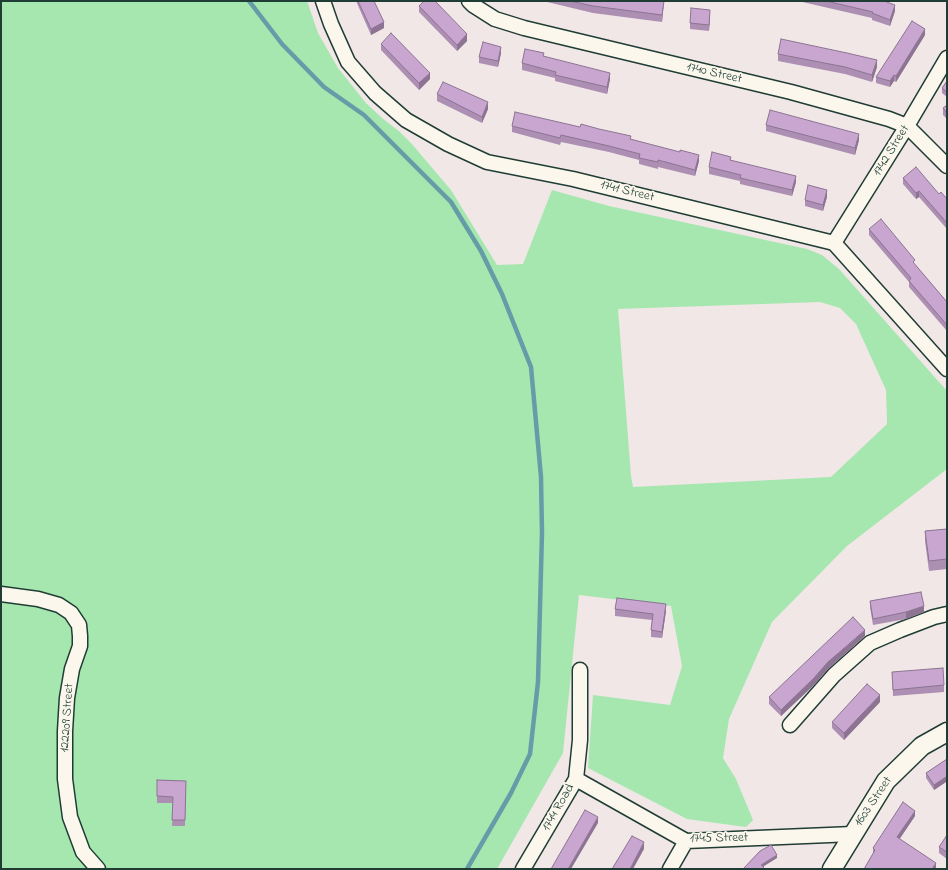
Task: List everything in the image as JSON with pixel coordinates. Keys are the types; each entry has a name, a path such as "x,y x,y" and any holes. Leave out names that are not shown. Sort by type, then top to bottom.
{"street":[{"name":"1741 Street","path":"323,1 331,24 348,62 375,93 406,120 448,144 487,162 573,179 834,243"},
{"name":"1740 Street","path":"470,1 473,5 495,19 524,28 791,92 889,119 907,126 947,166"},
{"name":"1742 Street","path":"834,243 907,126 947,58"},
{"path":"834,243 947,370"},
{"name":"122209 Street","path":"1,594 38,599 59,605 71,613 79,625 80,646 72,669 67,698 65,779 70,817 83,852 98,869"},
{"path":"790,725 834,675 870,643 907,627 947,614"},
{"name":"1744 Road","path":"523,869 576,778 580,740 580,670"},
{"name":"1603 Street","path":"832,869 886,781 922,746 947,732"},
{"name":"1745 Street","path":"576,778 686,841 853,834"},
{"path":"670,869 686,841"}],"green space":[{"path":"1,1 307,1 318,33 338,68 366,103 411,143 451,190 497,265 523,264 552,190 609,206 807,249 822,255 839,269 947,391 947,469 847,546 772,622 729,719 723,758 736,779 753,820 746,827 687,819 588,768 593,695 670,705 682,666 671,606 579,595 563,753 497,869 1,869","holes":["820,302 840,308 856,324 886,390 887,424 831,477 633,487 618,309"]}],"building":[{"path":"358,1 374,1 384,22 371,29"},
{"path":"424,1 435,1 467,34 457,45 419,6"},
{"path":"570,1 664,1 662,15 593,6"},
{"path":"826,1 884,1 895,5 890,20 872,13 873,12"},
{"path":"691,8 710,10 709,25 690,23"},
{"path":"912,21 925,29 896,76 894,75 890,81 876,77"},
{"path":"391,33 430,73 419,83 381,44"},
{"path":"781,39 877,60 872,75 845,67 778,54"},
{"path":"483,42 501,47 498,61 479,57"},
{"path":"525,49 544,53 543,56 610,73 607,87 555,75 556,72 522,63"},
{"path":"947,81 947,92 942,88"},
{"path":"443,82 488,102 482,117 437,94"},
{"path":"947,105 947,113 943,108"},
{"path":"770,110 859,134 855,148 766,125"},
{"path":"515,112 580,127 581,124 631,136 630,139 680,152 680,150 699,155 695,170 658,160 658,162 639,158 640,154 609,146 561,135 560,138 512,126"},
{"path":"712,152 731,157 730,160 796,176 792,190 740,178 741,175 709,167"},
{"path":"916,167 939,194 941,192 947,199 947,223 919,191 916,193 903,178"},
{"path":"808,185 827,190 823,205 805,200"},
{"path":"881,219 915,260 913,262 947,302 947,325 909,281 911,278 869,229"},
{"path":"947,529 947,559 929,561 925,531"},
{"path":"921,592 924,606 906,612 873,619 870,601"},
{"path":"617,598 666,604 662,632 651,630 653,614 615,609"},
{"path":"853,617 865,630 828,662 781,710 769,697"},
{"path":"943,668 944,685 893,690 892,672"},
{"path":"867,684 880,695 844,733 832,722"},
{"path":"947,759 947,777 934,785 926,773"},
{"path":"157,780 186,781 185,820 172,820 173,797 157,796"},
{"path":"903,802 915,811 897,837 936,863 932,869 864,869 875,850 873,848"},
{"path":"585,810 598,817 568,869 551,869"},
{"path":"947,835 947,852 939,847"},
{"path":"632,836 644,842 630,869 612,869"},
{"path":"771,845 777,855 761,865 764,867 762,869 743,869 760,851"}],"waterway":[{"path":"249,1 282,44 324,87 364,115 451,202 481,251 502,294 531,367 541,477 542,533 538,682 530,754 511,793 467,869"}]}
